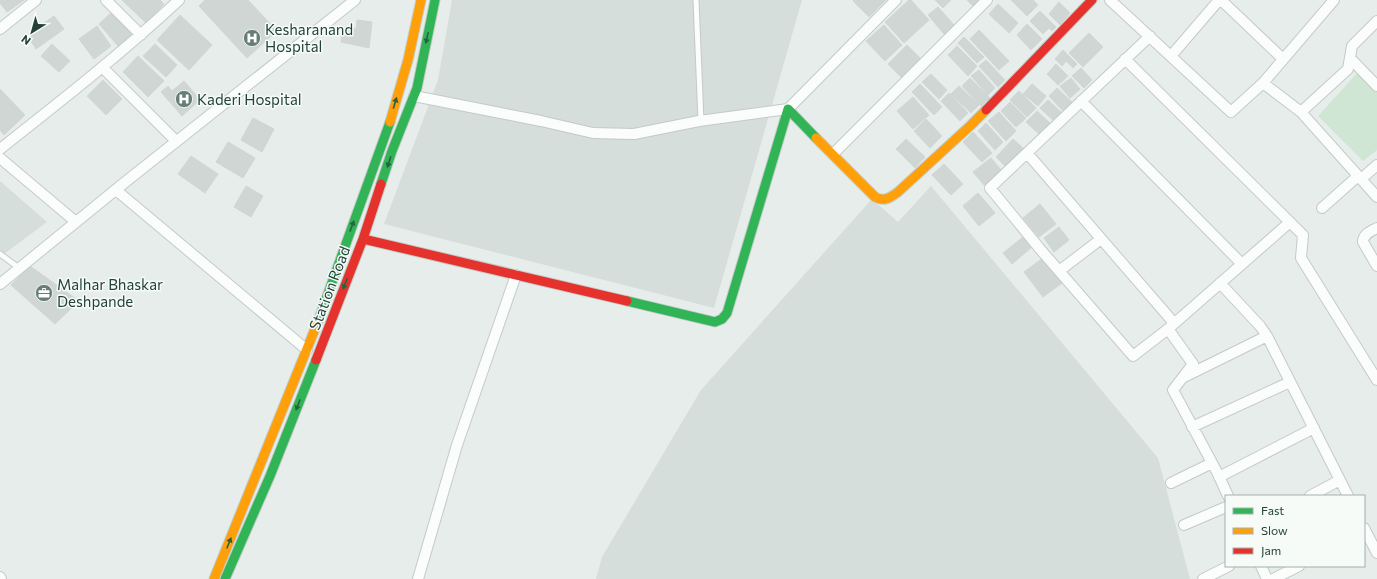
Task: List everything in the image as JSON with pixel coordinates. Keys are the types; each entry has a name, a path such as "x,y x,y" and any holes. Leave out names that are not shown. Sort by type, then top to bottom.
{"main road":[{"name":"Station Road","path":"214,579 307,350 391,118 408,60 421,0"},
{"name":"Station Road","path":"225,579 270,476 363,239 392,151 414,96 435,0"},
{"path":"363,239 714,322 720,321 725,317 727,312 788,109 875,197 879,200 889,199 971,125 1092,0"}],"street":[{"path":"2,23 36,0"},
{"path":"106,0 141,35"},
{"path":"0,149 103,68 179,0"},
{"path":"0,284 354,0"},
{"path":"414,96 541,121 593,133 634,134 701,121 788,109 896,0"},
{"path":"833,154 987,0"},
{"path":"1110,0 1232,112 1263,83 1334,0"},
{"path":"1171,56 1220,0 1283,59"},
{"path":"1301,112 1348,69 1352,46 1377,21"},
{"path":"1150,36 990,188 1059,272 1133,356 1171,326 1290,222"},
{"path":"1350,58 1377,86"},
{"path":"1125,59 1303,235 1301,258 1377,380"},
{"path":"103,68 176,142"},
{"path":"1263,83 1301,112 1377,197"},
{"path":"1081,101 1242,264"},
{"path":"1027,153 1101,239 1171,326 1193,364 1173,390 1228,495"},
{"path":"0,158 76,222"},
{"path":"1322,208 1377,165"},
{"path":"116,190 307,350"},
{"path":"1377,228 1366,235 1363,242 1377,266"},
{"path":"1059,272 1101,239"},
{"path":"418,579 457,445 516,275"},
{"path":"1220,283 1268,336 1348,495"},
{"path":"1182,378 1268,336"},
{"path":"1192,427 1290,382"},
{"path":"1219,477 1314,428"},
{"path":"1171,483 1212,464"},
{"path":"1312,495 1340,480"},
{"path":"1184,525 1225,507"},
{"path":"1365,532 1377,553"},
{"path":"1203,579 1227,567"},
{"path":"1261,567 1267,579"},
{"path":"1272,579 1297,567"}],"lane":[{"path":"696,0 701,121"},
{"path":"0,254 19,268"}],"shaded area":[{"path":"452,0 802,0 714,308 384,224 438,80"},
{"path":"0,181 47,222 0,257"},
{"path":"931,186 1158,458 1190,579 596,579 602,557 701,390 872,199 898,222"}],"green space":[{"path":"1360,70 1377,87 1377,150 1363,161 1318,116"}],"building":[{"path":"0,0 24,0 7,12 0,3"},
{"path":"122,0 160,0 164,4 146,23"},
{"path":"205,0 248,0 277,31 247,58 199,6"},
{"path":"886,0 869,17 853,1"},
{"path":"909,0 911,0 929,20 904,43 885,22"},
{"path":"935,0 951,0 943,8"},
{"path":"967,0 980,0 974,7"},
{"path":"1011,0 1033,0 1038,5 1027,16"},
{"path":"1059,2 1070,13 1060,25 1049,14"},
{"path":"998,4 1018,23 1009,33 989,14"},
{"path":"938,7 954,25 944,34 928,15"},
{"path":"1040,11 1056,27 1052,31 1049,28 1043,34 1030,21"},
{"path":"112,12 132,34 118,46 99,24"},
{"path":"180,15 212,45 189,70 157,40"},
{"path":"54,16 64,29 36,49 27,35"},
{"path":"357,20 372,22 369,48 341,42 343,27 356,29"},
{"path":"1027,24 1042,39 1031,50 1017,35"},
{"path":"884,25 902,45 885,61 866,41"},
{"path":"97,26 111,46 94,59 79,39"},
{"path":"979,30 1009,61 999,70 970,39"},
{"path":"1089,33 1103,47 1083,67 1069,53"},
{"path":"964,37 984,57 977,63 958,43"},
{"path":"52,44 70,61 59,72 41,56"},
{"path":"155,44 177,65 166,77 143,56"},
{"path":"907,45 920,58 901,77 888,64"},
{"path":"957,46 977,66 968,76 948,55"},
{"path":"1063,50 1077,64 1073,68 1066,61 1062,66 1055,59"},
{"path":"138,56 164,81 148,97 123,72"},
{"path":"986,60 1005,80 998,87 979,66"},
{"path":"1056,64 1068,76 1058,85 1047,74"},
{"path":"1081,68 1092,80 1084,88 1072,76"},
{"path":"979,70 995,88 988,95 971,76"},
{"path":"931,74 947,90 939,99 922,82"},
{"path":"970,78 990,98 981,106 962,86"},
{"path":"1071,78 1080,89 1070,98 1060,86"},
{"path":"103,80 122,99 106,115 87,96"},
{"path":"184,81 200,100 182,116 161,92 168,86 172,91"},
{"path":"920,84 942,107 934,115 912,92"},
{"path":"1032,84 1046,96 1038,106 1023,94"},
{"path":"959,86 979,105 971,113 951,94"},
{"path":"1057,88 1073,103 1064,112 1049,96"},
{"path":"0,89 25,115 4,135 0,130"},
{"path":"1019,91 1036,108 1027,117 1010,100"},
{"path":"949,93 968,113 960,121 941,101"},
{"path":"913,97 929,115 913,129 897,111"},
{"path":"1048,100 1063,114 1055,122 1040,108"},
{"path":"1010,102 1026,118 1016,127 1001,111"},
{"path":"1037,111 1051,124 1040,135 1026,122"},
{"path":"999,112 1016,131 1006,141 988,121"},
{"path":"253,118 274,129 262,152 241,140"},
{"path":"926,119 942,136 930,148 914,131"},
{"path":"986,123 1003,142 995,150 978,131"},
{"path":"973,132 992,153 982,162 963,142"},
{"path":"906,139 925,157 915,168 896,149"},
{"path":"1013,139 1023,148 1005,166 996,157"},
{"path":"228,142 255,158 243,178 216,162"},
{"path":"191,156 218,174 205,193 178,174"},
{"path":"991,158 1002,171 984,185 973,172"},
{"path":"944,164 963,184 951,195 932,175"},
{"path":"246,186 263,196 251,217 234,207"},
{"path":"978,193 995,213 979,226 963,206"},
{"path":"1040,204 1056,224 1039,237 1023,218"},
{"path":"1059,227 1069,240 1054,252 1044,238"},
{"path":"1023,237 1032,247 1012,264 1003,253"},
{"path":"1043,258 1062,283 1043,297 1024,272"},
{"name":"Malhar Bhaskar Deshpande","path":"30,266 79,301 55,324 11,285"}],"traffic: fast":[{"path":"381,184 392,151 417,88 435,0"},
{"path":"627,301 715,322 722,319 727,313 788,109 816,138"},
{"path":"317,324 390,122"},
{"path":"225,579 270,476 316,360"}],"traffic: slow":[{"path":"390,122 408,60 421,0"},
{"path":"816,138 875,197 884,199 890,198 898,192 986,110"},
{"path":"214,579 317,324"}],"traffic: jam":[{"path":"986,110 1092,0"},
{"path":"316,360 363,239 381,184"},
{"path":"363,239 627,301"}],"place":[{"name":"Kesharanand Hospital","path":"252,38"},
{"name":"Kaderi Hospital","path":"184,99"},
{"name":"Malhar Bhaskar Deshpande","path":"44,293"}]}
